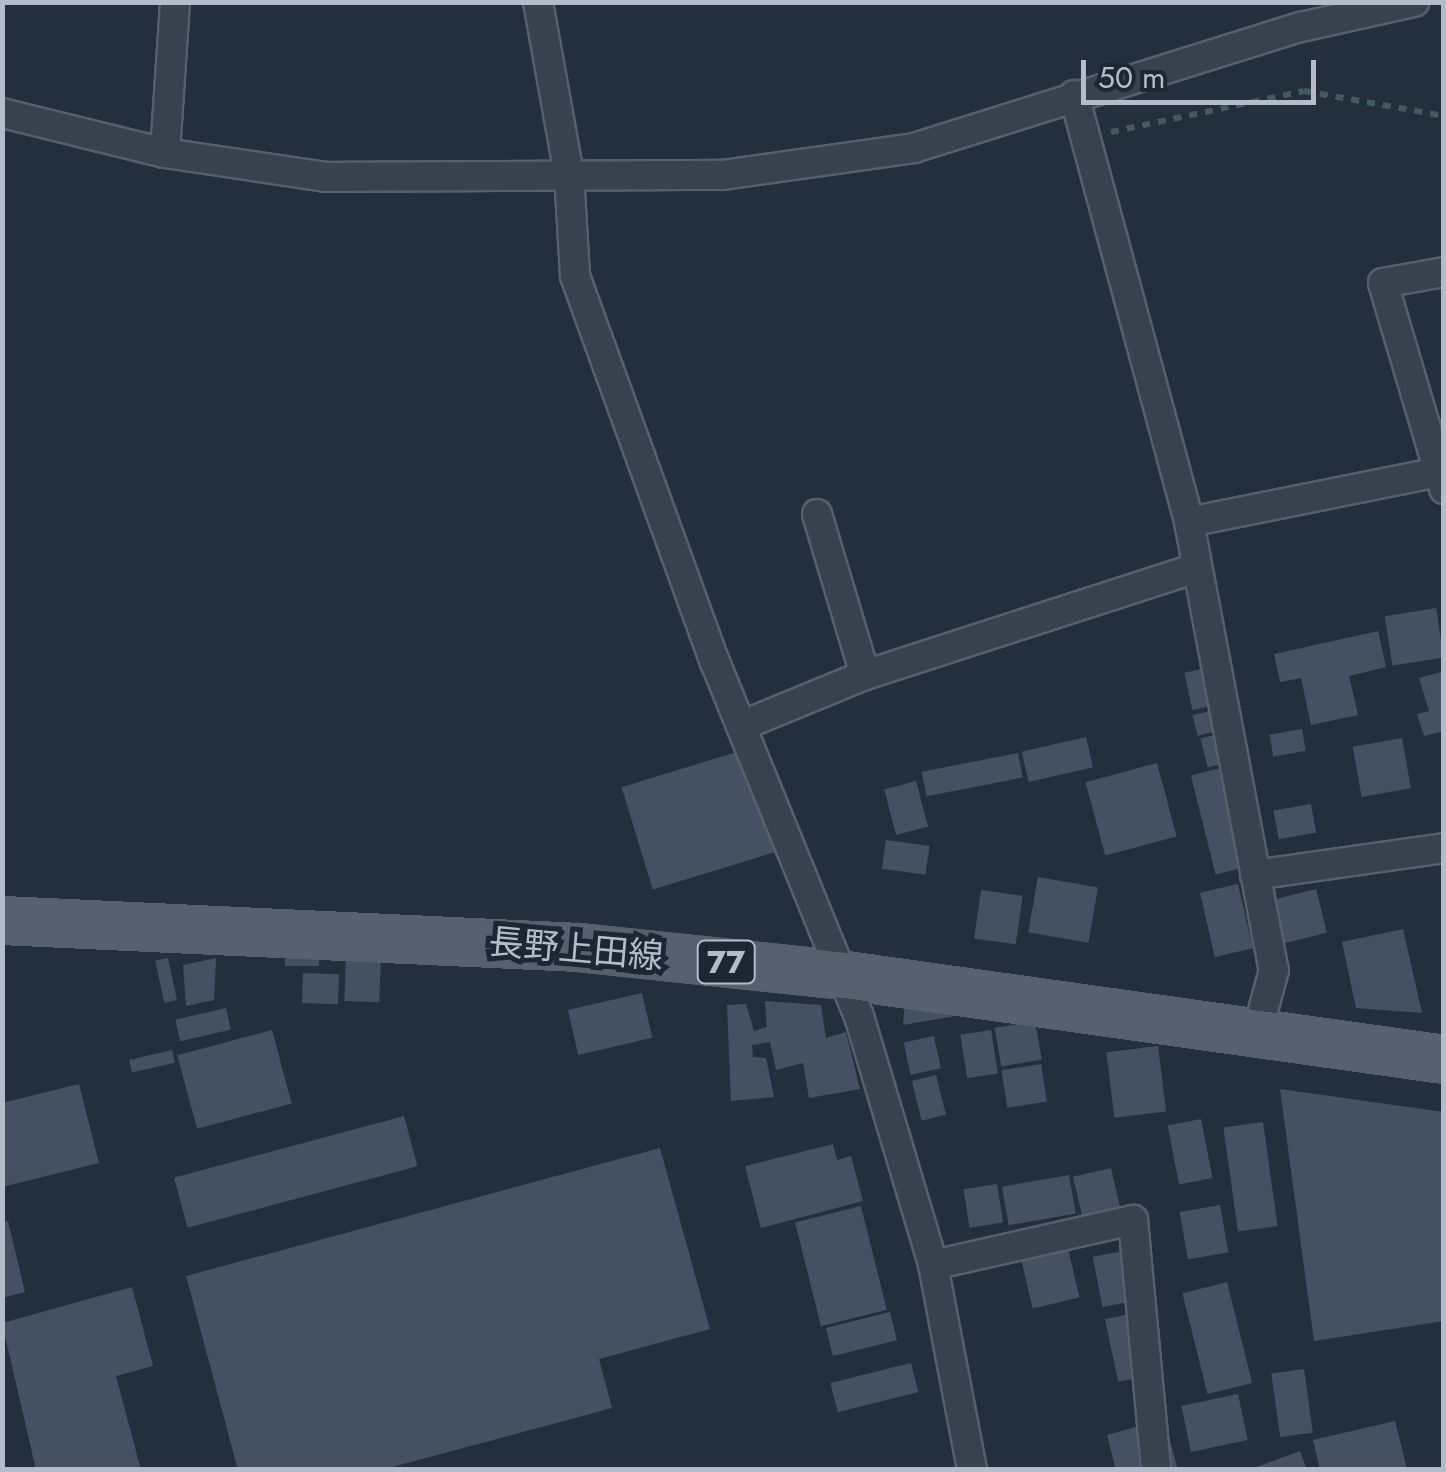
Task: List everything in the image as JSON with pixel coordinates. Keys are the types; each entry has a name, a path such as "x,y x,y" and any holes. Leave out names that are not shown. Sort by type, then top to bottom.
{"main road":[{"name":"長野上田線","path":"2,920 394,935 845,975 1258,1029 1444,1059"}],"street":[{"path":"165,153 176,2"},
{"path":"538,2 569,174 575,276 741,726 845,975 933,1265 972,1470"},
{"path":"2,113 165,153 325,177 724,175 914,148 1297,15 1414,2"},
{"path":"1074,95 1189,522 1194,569 1274,970 1258,1029"},
{"path":"1189,522 1442,478 1384,283 1444,272"},
{"path":"817,514 864,675"},
{"path":"741,726 864,675 1194,569"},
{"path":"1255,875 1444,848"},
{"path":"933,1265 1133,1220 1156,1470"}],"path":[{"path":"1087,139 1304,91 1444,116"}],"building":[{"path":"1436,608 1444,657 1392,666 1385,616"},
{"path":"1378,631 1386,667 1349,676 1358,715 1311,725 1301,678 1280,682 1274,654"},
{"path":"1202,669 1210,706 1192,710 1184,673"},
{"path":"1444,671 1444,731 1424,736 1417,714 1429,711 1419,678"},
{"path":"1210,711 1215,731 1198,736 1193,715"},
{"path":"1302,729 1306,751 1273,756 1270,735"},
{"path":"1214,735 1221,764 1208,767 1200,738"},
{"path":"1086,737 1093,767 1029,782 1022,752"},
{"path":"1402,738 1411,788 1362,797 1353,747"},
{"path":"743,750 774,852 653,889 622,787"},
{"path":"1018,753 1023,778 927,796 922,772"},
{"path":"1157,763 1177,836 1105,856 1086,782"},
{"path":"1221,768 1246,867 1216,874 1191,775"},
{"path":"916,781 928,826 896,835 884,790"},
{"path":"1311,804 1316,833 1279,839 1274,811"},
{"path":"886,840 930,846 926,875 882,869"},
{"path":"1038,877 1098,888 1088,943 1028,932"},
{"path":"1238,884 1253,948 1215,957 1200,893"},
{"path":"1316,889 1327,933 1280,944 1269,901"},
{"path":"981,890 1023,896 1016,944 974,939"},
{"path":"1403,929 1422,1013 1356,1008 1342,942"},
{"path":"285,950 319,950 319,966 285,966"},
{"path":"346,954 381,955 379,1002 344,1001"},
{"path":"168,958 177,1000 164,1003 155,961"},
{"path":"216,958 214,1000 186,1006 183,965"},
{"path":"303,973 339,974 338,1004 302,1003"},
{"path":"906,992 956,996 955,1016 903,1025"},
{"path":"642,993 652,1038 578,1055 568,1010"},
{"path":"765,1001 821,1005 826,1038 846,1032 860,1089 809,1098 803,1063 776,1070 770,1042 752,1045 753,1057 766,1058 774,1097 731,1101 727,1005 746,1004 754,1031 767,1027"},
{"path":"226,1008 231,1029 180,1041 175,1020"},
{"path":"1035,1021 1042,1059 1001,1067 995,1028"},
{"path":"272,1030 292,1103 197,1129 177,1055"},
{"path":"991,1030 998,1073 967,1078 960,1035"},
{"path":"934,1036 941,1068 911,1075 904,1042"},
{"path":"1158,1046 1166,1112 1114,1118 1106,1052"},
{"path":"172,1050 175,1063 132,1073 129,1060"},
{"path":"1041,1064 1047,1102 1007,1108 1001,1070"},
{"path":"936,1075 946,1115 922,1121 912,1081"},
{"path":"79,1084 99,1163 2,1187 2,1103"},
{"path":"1280,1089 1444,1112 1444,1321 1314,1341"},
{"path":"404,1116 417,1166 188,1228 174,1178"},
{"path":"1201,1119 1212,1178 1179,1184 1168,1125"},
{"path":"1263,1122 1278,1226 1238,1232 1223,1128"},
{"path":"833,1144 837,1160 851,1156 863,1201 761,1228 745,1166"},
{"path":"660,1148 710,1329 599,1359 612,1408 381,1470 238,1470 186,1276"},
{"path":"1111,1168 1120,1208 1082,1217 1073,1177"},
{"path":"1069,1175 1076,1213 1009,1225 1002,1187"},
{"path":"997,1184 1003,1223 970,1228 963,1189"},
{"path":"1220,1205 1228,1252 1188,1259 1180,1212"},
{"path":"861,1206 887,1310 821,1326 795,1222"},
{"path":"8,1221 25,1292 2,1298 2,1222"},
{"path":"1067,1244 1079,1298 1033,1308 1020,1255"},
{"path":"1133,1249 1143,1299 1102,1307 1093,1257"},
{"path":"1227,1282 1252,1383 1208,1394 1182,1293"},
{"path":"132,1287 153,1366 116,1376 141,1470 36,1470 2,1323"},
{"path":"1148,1310 1161,1373 1118,1382 1105,1319"},
{"path":"890,1312 897,1340 833,1356 826,1328"},
{"path":"911,1363 918,1392 838,1412 830,1383"},
{"path":"1304,1369 1313,1432 1280,1437 1271,1374"},
{"path":"1238,1394 1248,1440 1191,1452 1181,1406"},
{"path":"1164,1419 1178,1470 1116,1470 1107,1435"},
{"path":"1395,1421 1407,1469 1320,1470 1313,1440"},
{"path":"1300,1451 1307,1470 1251,1469"}]}
